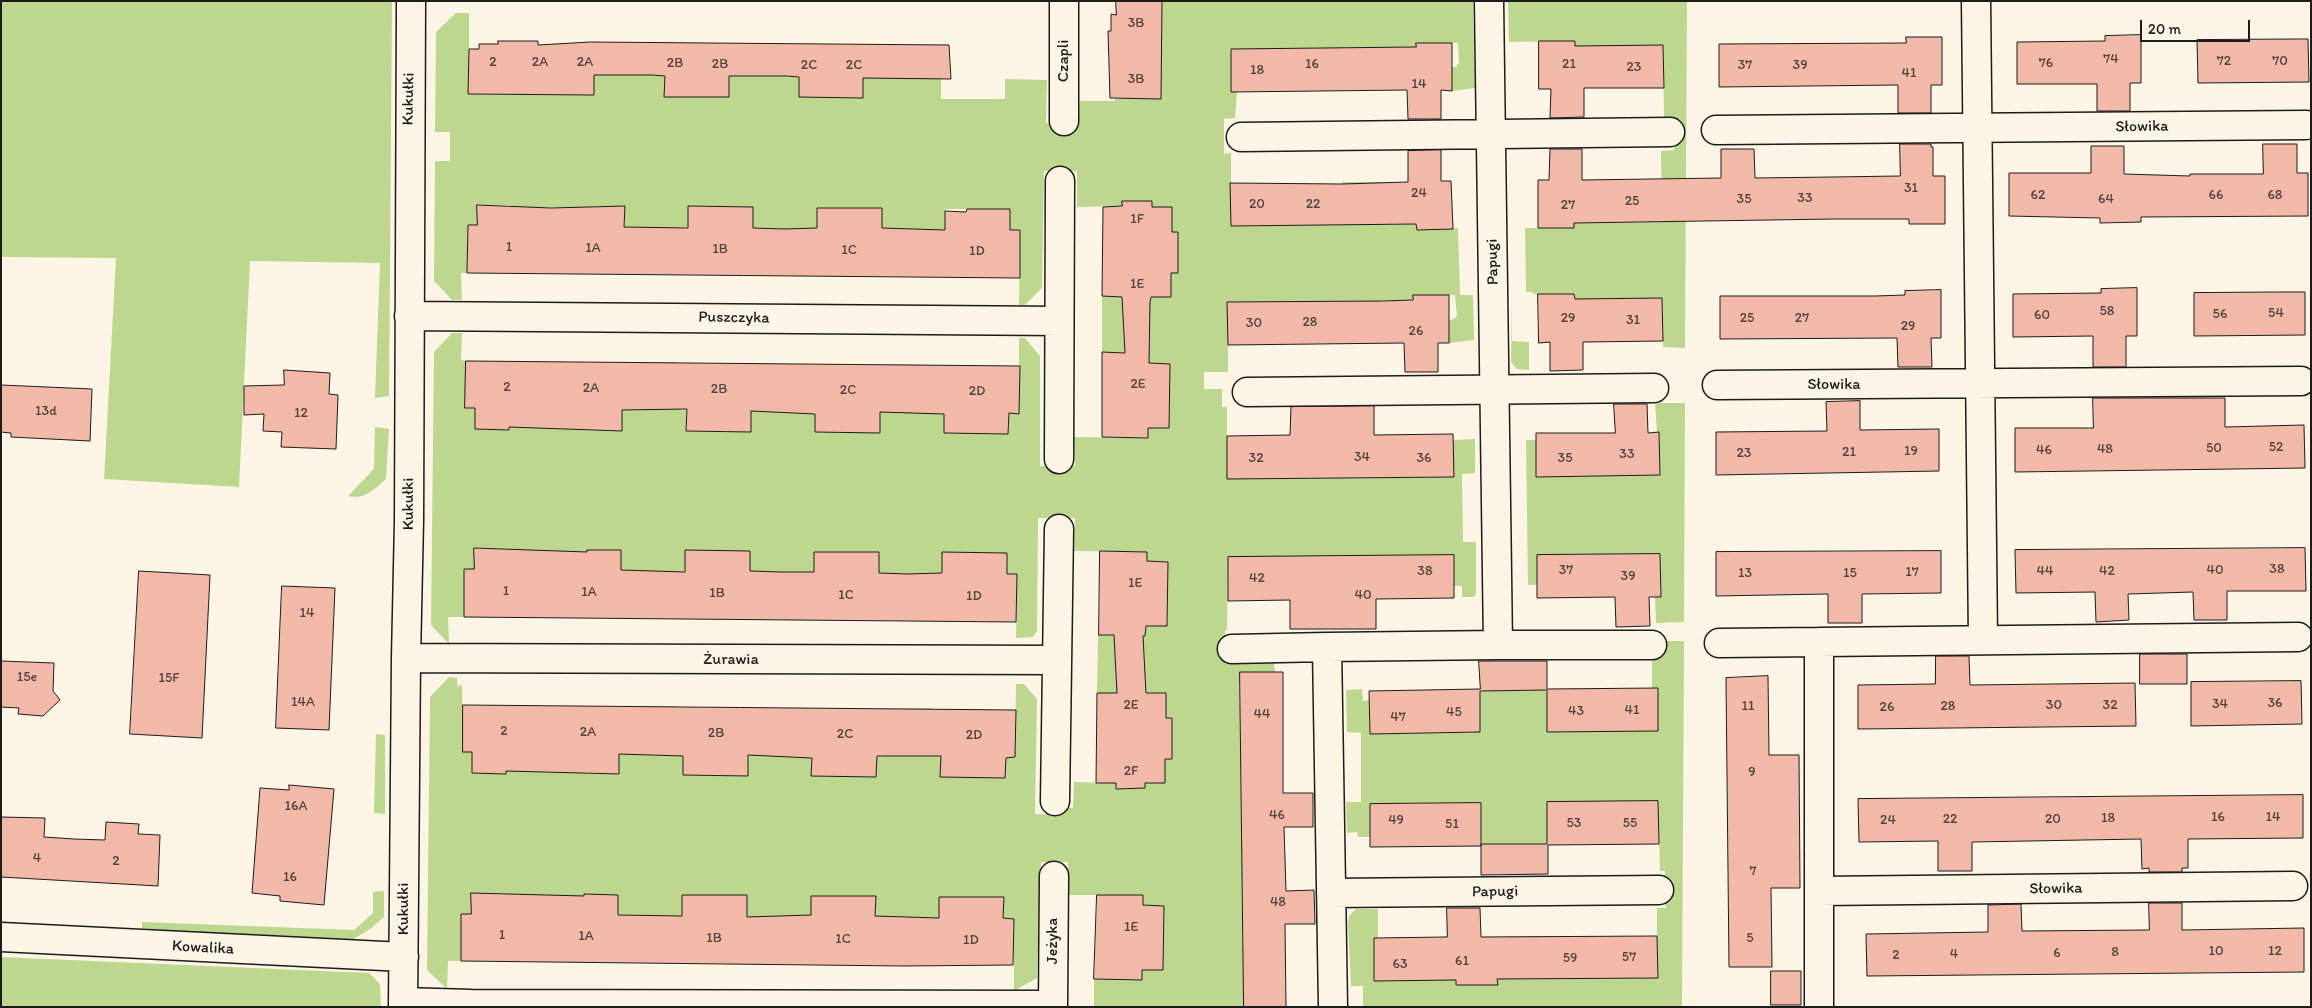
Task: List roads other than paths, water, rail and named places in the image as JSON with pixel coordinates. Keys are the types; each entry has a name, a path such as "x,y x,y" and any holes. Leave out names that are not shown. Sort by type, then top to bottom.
{"street":[{"name":"Kukułki","path":"403,1004 409,521 411,1"},
{"name":"Czapli","path":"1064,1 1064,121"},
{"name":"Papugi","path":"1489,1 1498,645"},
{"path":"1976,1 1979,128 1983,639"},
{"name":"Słowika","path":"1716,130 2306,125"},
{"path":"1241,137 1670,132"},
{"path":"1059,458 1060,181"},
{"name":"Puszczyka","path":"409,316 1059,321"},
{"name":"Słowika","path":"1717,385 2301,381"},
{"path":"1247,392 1654,388"},
{"path":"1055,801 1059,529"},
{"path":"1719,643 2298,637"},
{"path":"1819,642 1819,1007"},
{"path":"1232,648 1652,645"},
{"path":"1328,646 1334,1007"},
{"name":"Żurawia","path":"406,658 1057,660"},
{"name":"Jeżyka","path":"403,1004 1053,1006 1054,876"},
{"name":"Słowika","path":"1819,891 2294,886"},
{"name":"Papugi","path":"1331,893 1658,890"},
{"name":"Kowalika","path":"1,937 404,958"}]}
